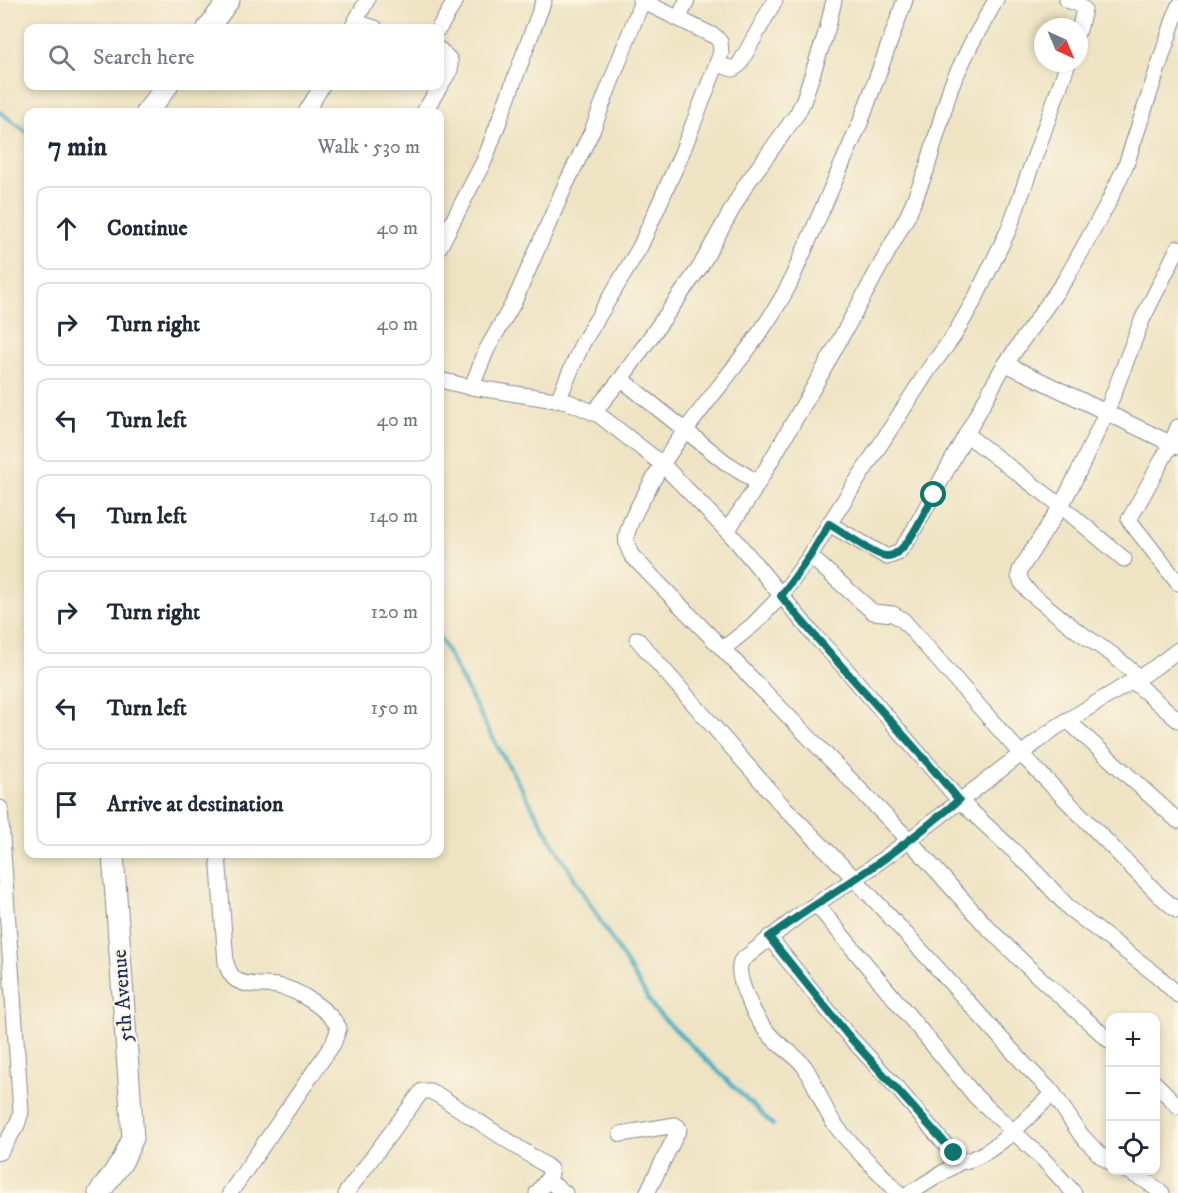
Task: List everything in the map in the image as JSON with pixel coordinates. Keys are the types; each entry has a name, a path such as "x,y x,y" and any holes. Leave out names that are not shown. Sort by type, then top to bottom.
{"street":[{"path":"211,24 229,0"},
{"path":"354,24 367,0"},
{"path":"442,24 456,0"},
{"path":"444,238 485,159 544,0"},
{"path":"472,386 487,349 514,302 592,131 641,0 716,38 720,42 721,53 681,155 640,246 582,344 558,400"},
{"path":"679,18 687,0"},
{"path":"717,64 733,69 739,65 774,0"},
{"path":"594,412 621,380 700,267 745,186 797,114 803,102 834,0"},
{"path":"905,0 857,130 789,285 776,310 662,464 627,534 628,549 632,556 909,840 987,927 1106,1037"},
{"path":"727,531 815,386 908,215 926,171 951,86 996,0"},
{"path":"1067,0 1078,4 1083,9 1081,18"},
{"path":"829,524 887,556 898,553 910,537 1006,364 1067,277 1117,184 1126,165 1178,7"},
{"path":"444,54 450,60 450,70 444,80"},
{"path":"723,649 754,624 781,596 810,556 929,369 953,337 1010,229 1065,72"},
{"path":"150,108 164,90"},
{"path":"308,108 320,90"},
{"path":"426,108 438,90"},
{"path":"1178,248 1142,320 1106,413 1060,506 1020,570 1019,576 1022,583 1050,610 1113,655 1178,720"},
{"path":"1006,364 1174,445"},
{"path":"621,380 725,462 758,483"},
{"path":"444,381 569,402 594,412 662,464 727,531 813,634 959,800 1032,868 1070,909 1158,976 1178,995"},
{"path":"1178,427 1174,445 1129,520 1178,583"},
{"path":"967,435 1060,506 1124,560"},
{"path":"810,556 873,612 893,614 903,620 967,690 1020,753 1160,896 1178,911"},
{"path":"637,639 781,804 855,879 1053,1093 1081,1135 1106,1159"},
{"path":"898,1193 836,1126 804,1066 769,1035 755,1014 741,980 739,964 747,954 769,937 909,840 1020,753 1067,720 1136,679 1178,650"},
{"path":"1067,720 1178,821"},
{"path":"0,808 21,1112 17,1125 0,1152"},
{"name":"5th Avenue","path":"99,1193 122,1162 133,1138 113,858"},
{"path":"218,858 226,963 229,972 236,980 245,984 281,986 298,993 313,1001 339,1028 333,1044 230,1193"},
{"path":"816,904 969,1090 1048,1163 1074,1193"},
{"path":"769,937 847,1034 960,1162"},
{"path":"1160,1089 1178,1106"},
{"path":"346,1193 422,1091 438,1095 550,1169 551,1174 537,1193"},
{"path":"910,1193 960,1162 971,1161 1014,1132 1053,1093"},
{"path":"621,1134 678,1126 679,1129 647,1193"},
{"path":"1135,1175 1162,1193"},
{"path":"547,1180 565,1193"}],"waterway":[{"path":"0,112 24,130"},
{"path":"444,646 492,737 562,858 655,1010 773,1125"}],"route":[{"path":"934,495 902,550 893,555 882,555 829,524 810,556 781,596 959,800 868,870 769,937 847,1034 954,1153"}]}
